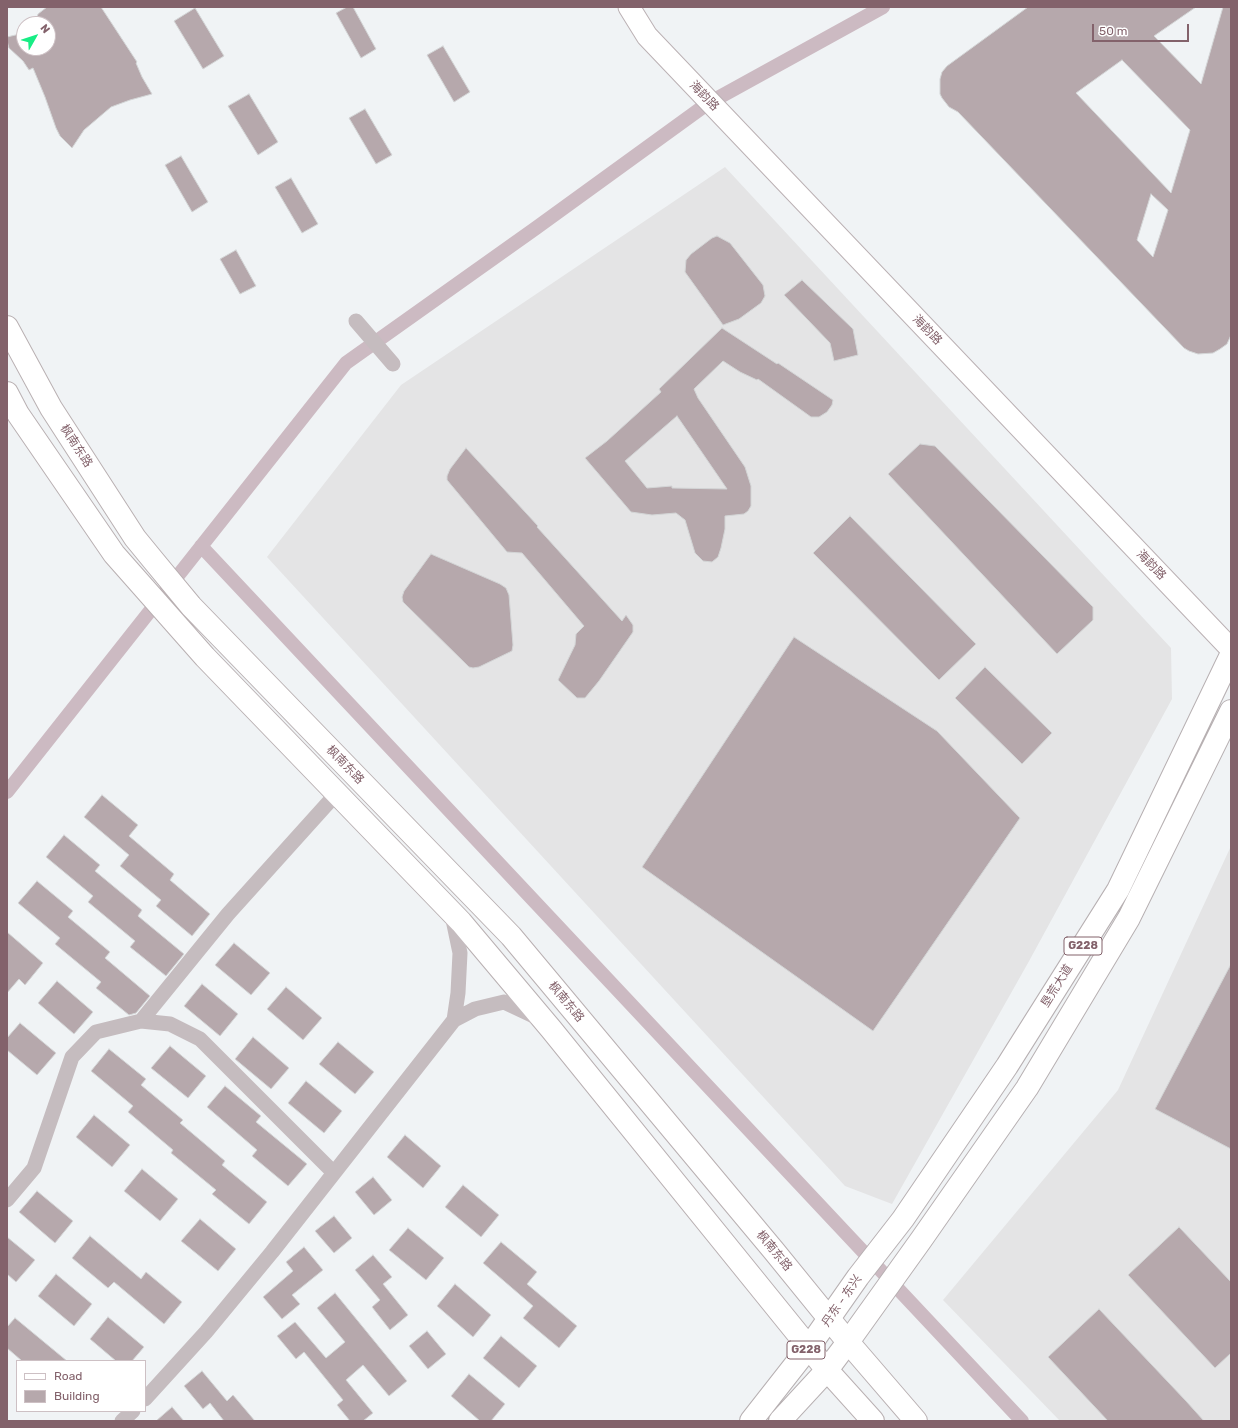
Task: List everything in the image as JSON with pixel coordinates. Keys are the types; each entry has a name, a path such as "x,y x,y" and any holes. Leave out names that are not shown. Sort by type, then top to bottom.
{"main road":[{"name":"海韵路","path":"629,7 647,36 1231,649"},
{"name":"枫南东路","path":"7,327 51,408 135,538 191,606 511,936 848,1342 916,1421"},
{"name":"枫南东路","path":"7,393 18,414 114,554 205,657 451,911 545,1021 827,1370 873,1421"},
{"name":"垦荒大道","path":"903,1218 1007,1066 1118,890 1231,655"},
{"name":"G228","path":"780,1421 827,1370 848,1342 1027,1088 1129,918 1231,710"},
{"name":"丹东 - 东兴","path":"750,1421 809,1347 858,1277 903,1218"}],"street":[{"path":"356,321 393,364"},
{"path":"141,1021 228,914 337,793"},
{"path":"451,911 460,953 458,993 454,1020"},
{"path":"146,1397 206,1332 272,1252 454,1020 475,1009 504,1002 545,1021"},
{"path":"7,1200 34,1168 72,1057 96,1032 141,1021 170,1024 200,1039 334,1173"},
{"path":"122,1421 132,1412"}],"shaded area":[{"path":"725,167 1171,648 1172,699 1028,963 892,1204 845,1186 267,557 401,385"},
{"path":"1231,846 1231,1421 1060,1421 943,1300 1118,1090"}],"building":[{"path":"47,7 101,7 137,62 136,63 142,77 152,94 111,107 84,130 72,148 60,136 56,128 33,68 29,70 18,56 56,56 56,16 37,16"},
{"path":"347,7 353,7 376,49 361,58 336,13"},
{"path":"1028,7 1196,7 1154,36 1201,84 1223,7 1231,7 1231,335 1227,344 1213,353 1198,354 1184,348 958,112 949,107 940,94 940,79 942,72 947,66","holes":["1122,60 1190,130 1171,193 1076,93","1151,194 1168,210 1153,257 1137,240"]},
{"path":"195,8 224,56 203,69 174,21"},
{"path":"16,35 16,54 9,48 7,37"},
{"path":"443,46 470,92 454,102 427,55"},
{"path":"249,94 278,142 258,155 228,106"},
{"path":"365,109 392,155 376,164 349,118"},
{"path":"181,156 208,202 192,212 165,165"},
{"path":"291,178 318,224 302,233 275,187"},
{"path":"717,236 730,243 763,285 765,296 761,303 739,319 723,325 685,272 686,260 691,254 712,238"},
{"path":"236,250 256,286 240,294 220,259"},
{"path":"802,280 853,329 858,355 834,361 830,343 784,295"},
{"path":"722,328 833,400 832,405 827,412 819,417 811,417 758,379 757,380 740,372 723,361 694,389 698,398 745,467 751,486 751,506 748,511 744,514 725,516 725,529 721,548 718,557 712,562 703,561 695,553 685,520 676,513 652,515 631,512 585,458 607,441 661,392 659,389","holes":["677,416 727,489 672,488 672,486 647,488 625,461"]},
{"path":"920,444 935,446 1093,607 1093,620 1057,654 888,474"},
{"path":"466,448 538,526 537,527 622,621 626,615 633,625 633,632 599,681 585,698 577,698 558,680 575,645 576,634 584,626 522,553 507,552 447,480 450,469"},
{"path":"850,516 976,644 939,680 813,553"},
{"path":"431,554 506,588 509,595 513,645 512,651 479,667 469,667 403,602 402,597 404,591"},
{"path":"794,637 937,731 1020,818 873,1031 642,867"},
{"path":"985,667 1052,733 1022,764 955,698"},
{"path":"102,795 138,825 129,836 174,874 170,880 210,914 192,936 156,906 161,900 120,866 129,855 84,817"},
{"path":"64,835 100,865 95,871 142,910 138,916 184,954 166,976 130,947 135,941 88,902 93,896 46,857"},
{"path":"37,881 73,911 68,917 110,952 105,958 150,996 136,1013 129,1015 96,988 101,982 55,944 60,938 18,903"},
{"path":"7,932 43,963 25,985 19,979 7,993"},
{"path":"234,943 270,973 251,995 215,965"},
{"path":"1231,964 1231,1149 1155,1109"},
{"path":"57,981 93,1012 74,1034 38,1003"},
{"path":"202,984 238,1014 220,1036 184,1006"},
{"path":"286,987 322,1018 303,1040 267,1009"},
{"path":"20,1023 56,1053 37,1075 7,1050 7,1038"},
{"path":"253,1037 289,1068 271,1089 235,1059"},
{"path":"338,1042 374,1072 355,1094 319,1064"},
{"path":"170,1046 206,1076 188,1098 151,1068"},
{"path":"109,1049 146,1079 141,1085 183,1120 180,1123 225,1161 222,1165 267,1202 249,1224 212,1194 216,1190 171,1153 173,1150 128,1112 133,1106 91,1071"},
{"path":"306,1081 342,1111 324,1133 288,1103"},
{"path":"225,1086 261,1116 256,1122 307,1164 288,1186 252,1156 257,1150 207,1107"},
{"path":"94,1115 130,1145 112,1167 76,1137"},
{"path":"405,1135 441,1166 423,1188 387,1157"},
{"path":"142,1169 178,1199 160,1221 124,1191"},
{"path":"373,1177 392,1200 374,1215 355,1192"},
{"path":"463,1185 499,1215 481,1237 445,1207"},
{"path":"37,1191 73,1221 55,1243 19,1212"},
{"path":"334,1216 352,1238 334,1253 315,1231"},
{"path":"200,1219 236,1249 218,1271 181,1241"},
{"path":"1179,1227 1231,1282 1231,1353 1215,1368 1128,1275"},
{"path":"408,1228 444,1258 426,1280 389,1250"},
{"path":"90,1236 141,1279 146,1272 182,1302 164,1324 114,1282 108,1288 72,1258"},
{"path":"7,1237 35,1260 16,1282 7,1274"},
{"path":"501,1242 537,1272 527,1284 577,1326 559,1348 523,1318 533,1306 483,1263"},
{"path":"304,1247 323,1270 292,1295 300,1304 282,1319 263,1297 293,1271 286,1262"},
{"path":"373,1255 392,1277 383,1284 408,1315 390,1330 372,1307 380,1300 355,1270"},
{"path":"56,1274 92,1304 74,1326 38,1296"},
{"path":"455,1284 491,1315 473,1337 437,1306"},
{"path":"335,1293 407,1381 389,1396 363,1365 346,1380 373,1413 363,1421 350,1421 337,1405 343,1400 304,1352 296,1359 277,1336 295,1322 326,1358 345,1342 317,1308"},
{"path":"1099,1309 1204,1421 1108,1421 1048,1357"},
{"path":"108,1317 144,1347 133,1360 115,1360 90,1339"},
{"path":"15,1318 66,1360 21,1360 7,1348 7,1327"},
{"path":"427,1331 446,1354 428,1369 409,1346"},
{"path":"501,1336 537,1366 519,1388 483,1358"},
{"path":"202,1371 227,1401 233,1395 255,1421 224,1421 210,1403 203,1409 184,1386"},
{"path":"469,1374 505,1404 491,1421 480,1421 451,1396"},
{"path":"172,1407 184,1421 156,1421"}],"waterway":[{"path":"7,792 346,363 707,104 883,7"},
{"path":"201,546 1022,1421"}]}
